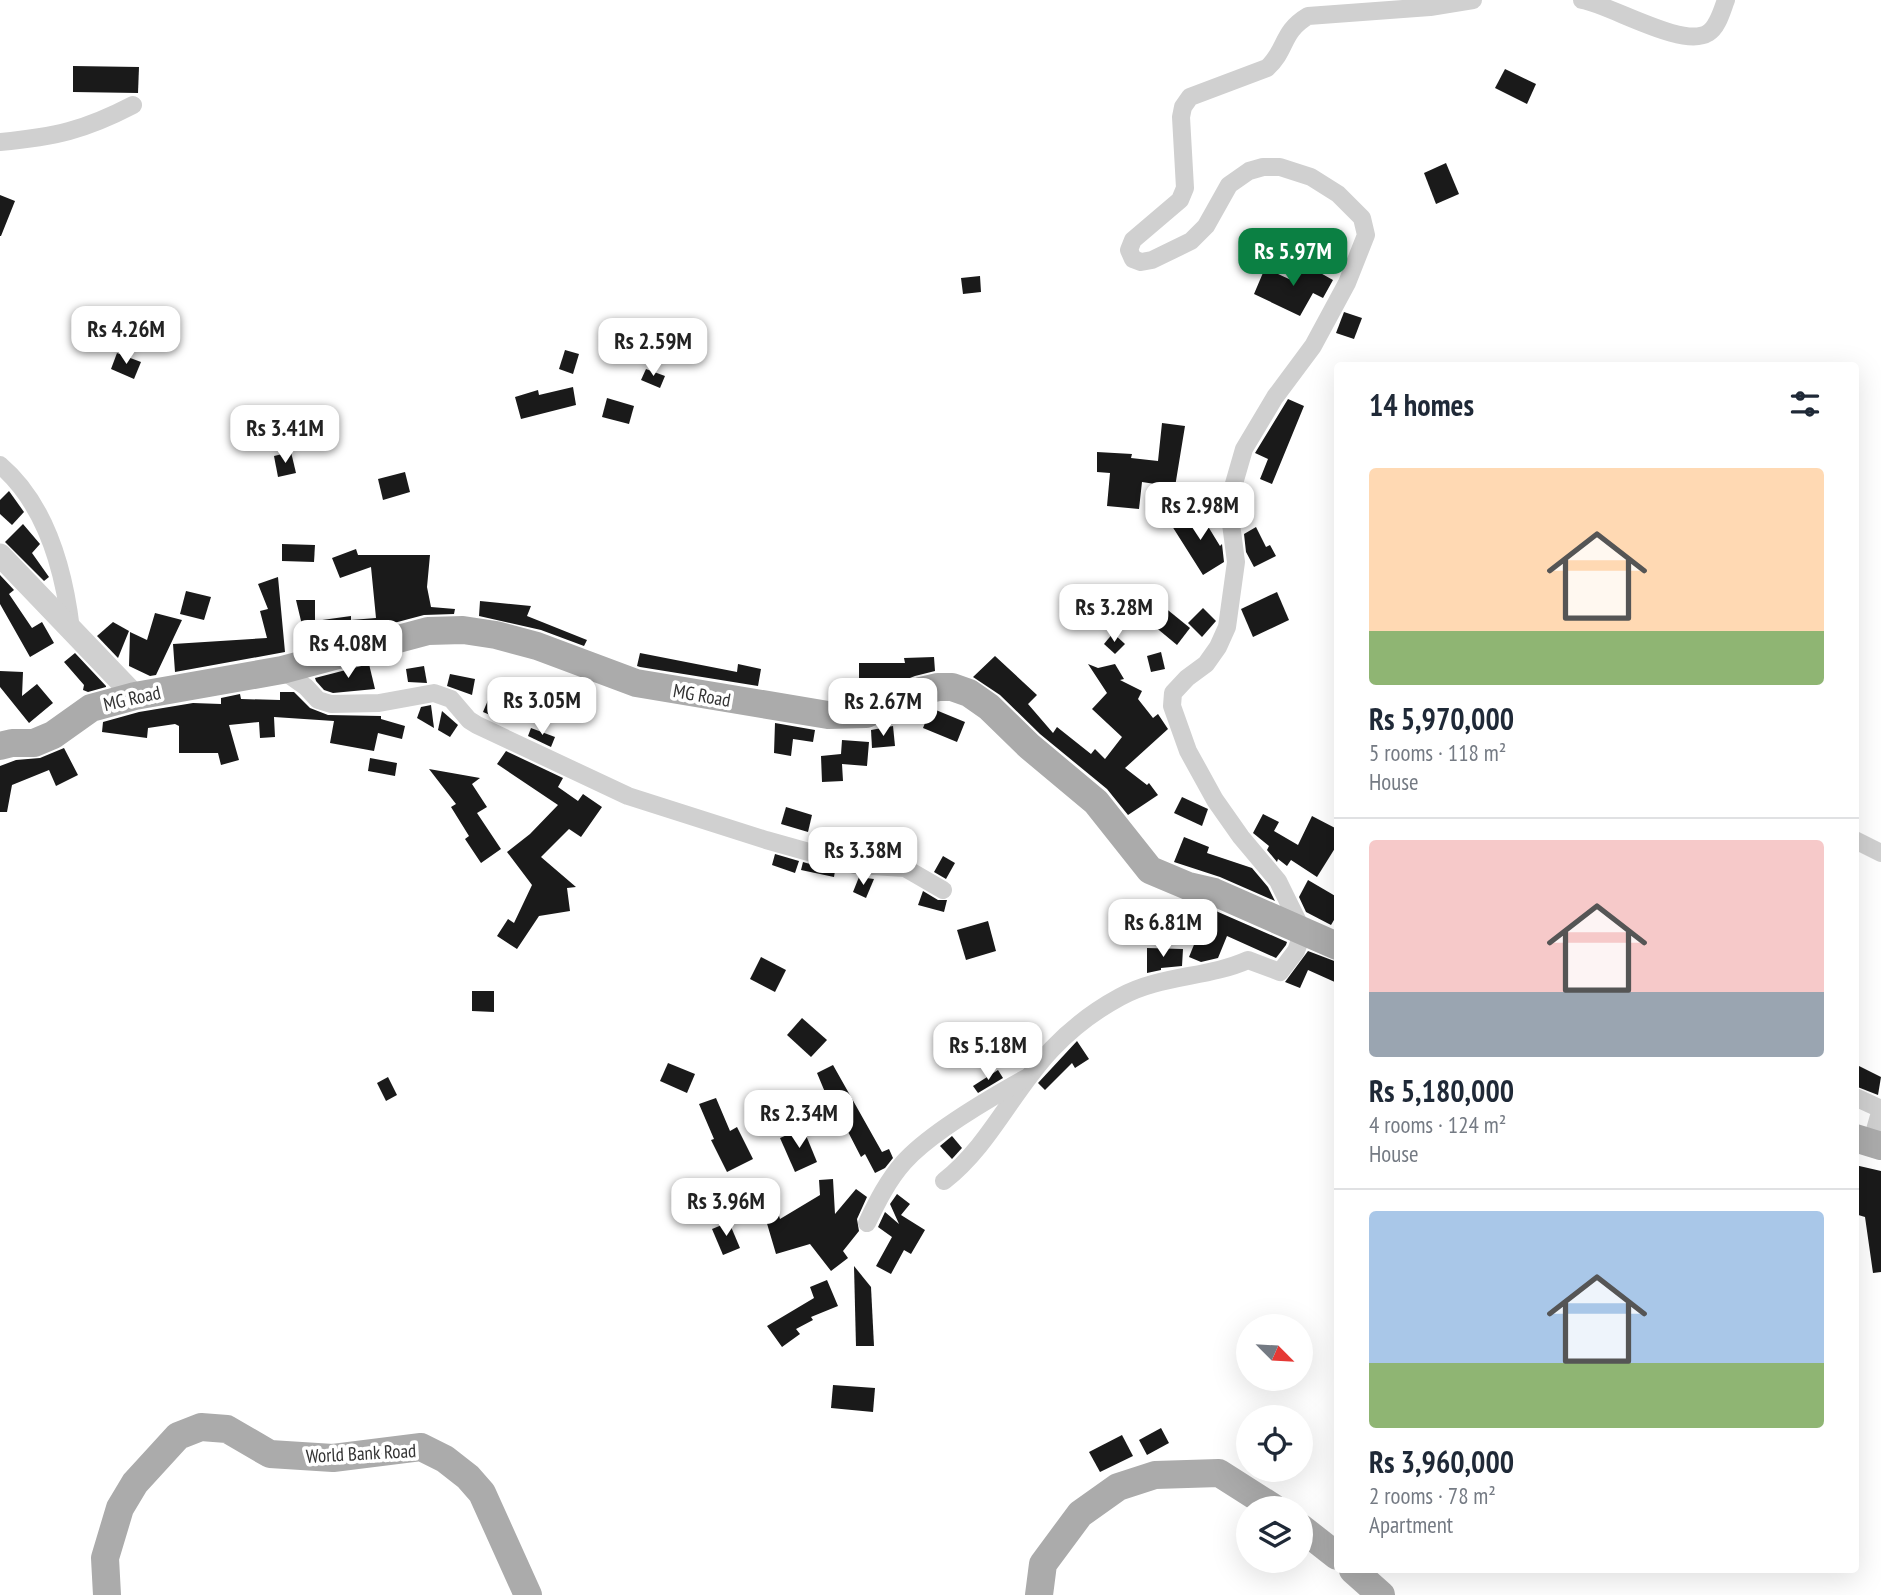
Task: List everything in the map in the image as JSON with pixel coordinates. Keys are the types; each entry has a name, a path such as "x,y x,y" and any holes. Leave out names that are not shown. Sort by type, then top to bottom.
{"main road":[{"name":"MG Road","path":"0,746 34,743 53,735 91,708 135,696 282,670 428,631 463,630 496,635 537,646 635,683 828,715 866,714 921,691 952,687 969,693 989,708 1029,747 1096,802 1150,870 1188,886 1214,892 1334,945"},
{"name":"World Bank Road","path":"107,1595 105,1558 120,1508 135,1483 178,1436 201,1427 227,1429 270,1454 333,1458 421,1447 444,1459 468,1477 482,1493 528,1595"},
{"path":"1039,1595 1042,1564 1080,1514 1118,1487 1155,1475 1219,1473 1256,1496"},
{"path":"1313,1537 1334,1554"},
{"path":"1356,1573 1381,1595"}],"street":[{"path":"944,1181 961,1168 990,1134 1053,1049 1096,1012 1122,995 1172,979 1231,968 1248,960 1280,972 1296,951 1303,932 1278,881 1241,837 1215,800 1188,751 1172,706 1173,693 1186,678 1206,664 1227,627 1236,562 1230,516 1231,494 1244,449 1275,397 1313,346 1347,283 1366,234 1362,218 1338,194 1311,177 1280,167 1263,167 1249,171 1230,185 1206,226 1191,241 1171,252 1141,262 1133,259 1129,250 1133,240 1180,200 1185,188 1181,117 1183,107 1190,97 1267,68 1276,60 1294,24 1308,16 1430,7 1473,0"},
{"path":"1582,0 1597,2 1671,33 1694,37 1708,33 1717,23 1726,0"},
{"path":"0,142 74,131 94,125 133,105"},
{"path":"0,466 18,481 33,501 45,528 66,591 71,629"},
{"path":"0,555 135,696"},
{"path":"282,670 306,687 318,700 331,704 379,703 434,693 443,695 477,724 628,796 855,865 905,869 943,890"},
{"path":"1859,842 1881,853"},
{"path":"867,1223 881,1193 903,1163 920,1147 933,1136 1032,1075"},
{"path":"1859,1099 1881,1110 1869,1142"}],"building":[{"path":"73,66 139,67 138,93 73,92"},
{"path":"1505,69 1536,84 1527,104 1495,88"},
{"path":"1446,163 1459,194 1436,204 1424,173"},
{"path":"0,195 15,201 1,236 0,236"},
{"path":"1299,261 1333,280 1323,298 1313,293 1300,316 1254,294 1265,268 1289,279"},
{"path":"980,276 981,292 963,294 961,278"},
{"path":"1344,312 1362,318 1354,339 1336,333"},
{"path":"565,350 579,354 573,374 559,369"},
{"path":"117,353 141,362 134,379 111,369"},
{"path":"646,369 665,376 660,388 641,380"},
{"path":"573,387 576,405 521,419 515,397 538,390 539,395"},
{"path":"607,398 634,406 629,424 602,417"},
{"path":"1288,399 1304,406 1272,484 1260,479 1268,459 1255,453"},
{"path":"1162,423 1185,426 1175,487 1142,482 1139,509 1107,506 1110,473 1097,472 1097,452 1132,454 1131,458 1158,461"},
{"path":"291,452 296,473 278,477 274,456"},
{"path":"405,472 410,492 383,500 378,479"},
{"path":"9,491 24,512 12,525 0,514 0,500"},
{"path":"1198,510 1220,546 1222,544 1224,562 1203,575 1172,526"},
{"path":"23,524 40,544 32,553 49,577 44,581 5,542"},
{"path":"1256,527 1266,547 1270,545 1276,556 1254,567 1246,552 1244,534"},
{"path":"282,544 315,545 314,562 282,561"},
{"path":"356,549 358,555 430,555 427,587 431,607 455,609 454,614 424,615 307,646 296,600 315,600 315,621 351,616 351,620 376,618 371,567 340,578 332,558"},
{"path":"0,575 14,590 9,594 32,628 42,622 54,643 30,657 0,604"},
{"path":"278,577 285,652 175,672 173,644 267,638 260,611 268,609 258,584"},
{"path":"1137,585 1190,628 1177,645 1124,601"},
{"path":"186,591 211,597 204,620 180,614"},
{"path":"1277,592 1289,620 1253,637 1241,609"},
{"path":"480,601 531,606 527,616 587,640 584,646 541,630 479,616"},
{"path":"1203,608 1216,621 1202,637 1188,623"},
{"path":"155,613 182,620 156,675 150,676 129,666 130,632 147,640"},
{"path":"113,622 129,631 118,658 97,636"},
{"path":"1113,633 1125,644 1115,654 1104,644"},
{"path":"1161,652 1165,669 1151,672 1147,656"},
{"path":"75,653 106,687 88,692 83,690 84,685 64,662"},
{"path":"640,653 737,672 738,664 761,669 758,686 640,667 637,666"},
{"path":"995,656 1037,695 1028,704 1053,733 1057,727 1091,754 1095,749 1105,759 1122,737 1092,709 1107,693 1088,664 1098,668 1115,664 1124,679 1120,680 1142,691 1138,699 1153,718 1158,714 1168,729 1125,768 1147,785 1149,783 1158,795 1128,815 1107,789 1040,734 1000,695 973,677"},
{"path":"934,657 935,671 859,698 859,663 905,663 904,658"},
{"path":"369,664 375,689 333,693 324,690 315,678"},
{"path":"424,666 427,683 408,682 406,669"},
{"path":"0,671 23,672 22,696 37,684 53,703 29,723 0,687"},
{"path":"450,674 475,679 472,695 447,686"},
{"path":"280,692 294,692 310,708 328,715 381,716 381,719 405,726 402,739 378,733 374,751 330,743 334,721 274,717 275,737 260,738 259,722 229,725 239,760 221,765 218,753 179,753 179,726 175,724 148,728 147,738 102,732 103,722 139,712 193,703 221,704 221,698 240,694 241,699 280,700"},
{"path":"491,693 510,701 502,720 483,712"},
{"path":"431,705 434,728 417,718 421,707"},
{"path":"931,708 965,722 957,742 923,728"},
{"path":"442,711 458,725 450,737 438,730"},
{"path":"775,723 815,730 813,742 793,739 791,756 774,753"},
{"path":"893,726 895,746 872,748 871,730"},
{"path":"531,728 555,737 551,747 528,736"},
{"path":"842,740 869,742 867,766 842,764 843,781 822,782 821,756 841,754"},
{"path":"64,748 78,775 56,786 49,770 12,785 7,812 0,812 0,766 16,760 40,758"},
{"path":"506,751 563,778 558,787 578,801 583,794 602,807 581,837 569,829 541,857 576,887 567,888 570,911 539,916 517,949 497,936 508,919 514,923 532,885 507,852 530,834 558,805 497,764"},
{"path":"370,758 397,763 395,776 368,771"},
{"path":"429,769 480,778 472,784 487,807 477,813 501,849 481,863 465,839 469,836 451,807 456,804"},
{"path":"1182,797 1208,809 1202,826 1174,813"},
{"path":"786,807 812,815 808,832 781,824"},
{"path":"1263,814 1279,822 1274,831 1298,845 1312,816 1334,827 1334,850 1317,877 1291,860 1287,866 1278,859 1277,862 1267,850 1269,846 1253,833"},
{"path":"825,831 846,837 867,837 867,842 915,843 915,858 857,854 821,844"},
{"path":"1184,837 1209,847 1207,853 1252,868 1268,887 1275,901 1220,877 1174,862"},
{"path":"775,854 799,861 795,873 772,865"},
{"path":"943,856 955,863 946,879 934,872"},
{"path":"803,862 835,871 834,877 801,870"},
{"path":"859,877 874,879 866,898 853,892"},
{"path":"1308,880 1334,895 1334,920 1331,925 1306,912 1299,897"},
{"path":"923,891 938,900 947,900 944,912 918,905"},
{"path":"1187,903 1209,908 1287,942 1286,945 1276,958 1227,936 1218,958 1201,962 1189,957 1202,925 1181,915"},
{"path":"988,921 996,951 966,960 957,930"},
{"path":"1147,948 1183,949 1182,966 1161,968 1147,973"},
{"path":"1308,951 1334,961 1334,982 1308,970 1300,988 1285,982"},
{"path":"761,957 786,970 775,992 750,979"},
{"path":"472,991 494,991 494,1012 472,1011"},
{"path":"802,1018 827,1040 811,1057 787,1035"},
{"path":"1077,1041 1089,1059 1075,1068 1072,1063 1045,1090 1038,1083"},
{"path":"668,1063 695,1074 687,1093 660,1081"},
{"path":"833,1065 882,1152 889,1149 893,1158 885,1168 875,1173 865,1154 861,1157 844,1124 840,1126 833,1112 803,1126 796,1112 827,1097 817,1073"},
{"path":"1859,1066 1881,1077 1878,1095 1859,1088"},
{"path":"998,1070 1003,1078 978,1093 973,1086"},
{"path":"388,1077 397,1095 386,1101 377,1083"},
{"path":"716,1098 730,1131 737,1127 753,1159 727,1172 711,1140 714,1139 699,1104"},
{"path":"803,1128 817,1162 795,1172 780,1138"},
{"path":"952,1136 962,1148 952,1159 940,1146"},
{"path":"1859,1166 1881,1171 1881,1272 1873,1273 1865,1217 1859,1215"},
{"path":"833,1179 835,1214 856,1189 867,1197 857,1219 859,1231 843,1251 848,1258 831,1271 810,1244 776,1254 763,1210 760,1211 754,1191 769,1185 780,1219 820,1195 819,1180"},
{"path":"897,1194 910,1204 901,1215 925,1230 911,1254 904,1250 891,1274 876,1266 892,1237 878,1227 885,1212 899,1224 890,1204"},
{"path":"729,1222 740,1248 723,1255 712,1229"},
{"path":"854,1266 871,1287 874,1346 856,1346"},
{"path":"827,1280 838,1306 811,1317 813,1320 796,1329 800,1334 782,1347 767,1326 814,1298 810,1287"},
{"path":"833,1385 875,1388 873,1412 831,1408"},
{"path":"1161,1428 1169,1443 1147,1455 1139,1440"},
{"path":"1122,1435 1133,1456 1100,1472 1089,1452"}]}
